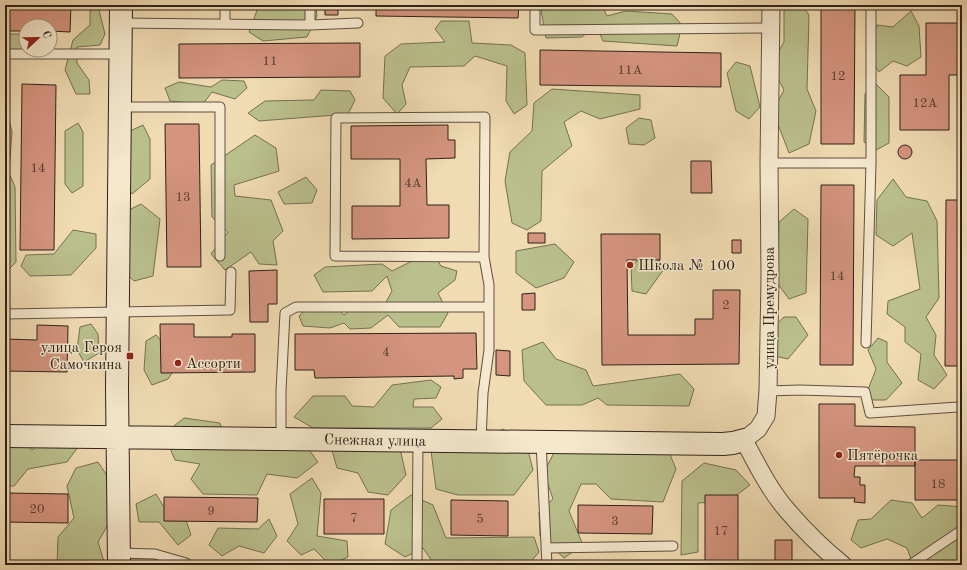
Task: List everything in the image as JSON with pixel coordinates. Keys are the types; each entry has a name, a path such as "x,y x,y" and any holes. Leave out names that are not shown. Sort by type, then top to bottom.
{"street":[{"name":"улица Премудрова","path":"744,440 758,429 766,416 768,391 771,5"},
{"path":"119,559 118,312 121,14"},
{"name":"Снежная улица","path":"5,436 723,444 744,440"},
{"path":"744,440 762,473 785,508 822,548 843,565"}],"lane":[{"path":"225,5 225,23"},
{"path":"310,5 310,25"},
{"path":"535,5 535,30 771,28"},
{"path":"866,343 871,163 871,5"},
{"path":"121,14 225,23 310,25 358,23"},
{"path":"5,54 120,54"},
{"path":"120,107 220,107 220,256"},
{"path":"481,441 483,394 489,350 489,285 484,256 485,117 336,118 335,256 484,256"},
{"path":"769,163 871,163"},
{"path":"5,314 230,310 231,272"},
{"path":"281,439 281,391 285,313 296,307 489,307"},
{"path":"768,391 800,390 865,392 870,413 961,409"},
{"path":"417,565 418,441"},
{"path":"541,442 547,565"},
{"path":"910,565 962,530"},
{"path":"546,548 673,546"},
{"path":"119,559 155,554 186,563 188,565"}],"green space":[{"path":"259,5 316,5 317,16 307,37 263,41 249,32"},
{"path":"549,5 602,5 607,16 626,11 672,14 682,25 677,46 603,41 596,25 582,37 546,38 541,10"},
{"path":"790,5 802,5 809,15 807,89 816,111 809,144 789,153 773,111 784,90 771,65 784,42 784,11"},
{"path":"98,6 105,34 100,45 77,47 77,63 89,80 90,94 76,94 65,70 73,40 90,25 90,11"},
{"path":"911,11 919,26 921,57 907,66 893,61 879,72 867,53 877,25 893,27"},
{"path":"441,21 469,21 472,43 511,45 525,53 527,105 514,114 506,101 507,66 475,56 464,66 410,67 402,85 406,104 397,114 383,98 385,56 401,44 445,42 435,29"},
{"path":"5,34 18,34 18,50 5,50"},
{"path":"736,62 750,66 760,107 749,119 736,111 727,73"},
{"path":"222,80 244,81 247,88 235,99 212,92 203,104 170,101 165,88 179,82 211,87"},
{"path":"875,83 889,97 889,143 876,150 864,142 865,94"},
{"path":"552,89 640,95 640,109 600,119 581,111 564,122 572,146 542,171 541,221 527,230 512,223 505,181 510,152 532,131 534,103"},
{"path":"321,90 350,91 355,100 348,114 259,121 248,113 265,101 314,100"},
{"path":"7,111 12,132 9,173 15,187 16,262 5,273 5,112"},
{"path":"639,118 651,120 655,138 644,145 629,144 626,128"},
{"path":"78,123 83,132 83,186 72,193 65,184 65,131"},
{"path":"143,125 150,139 150,179 132,194 124,181 130,131"},
{"path":"255,135 276,148 279,171 234,185 235,196 271,200 283,231 273,241 277,265 259,264 251,252 225,270 211,254 228,232 212,217 211,165"},
{"path":"306,177 317,190 312,203 284,204 278,192"},
{"path":"893,179 906,197 927,201 937,221 939,298 926,317 936,335 934,355 947,375 934,389 918,380 921,354 905,342 905,327 887,314 888,301 920,289 912,233 893,246 876,235 877,200"},
{"path":"141,204 160,219 153,276 134,281 121,268 123,213"},
{"path":"794,209 808,219 806,293 789,299 778,284 779,222"},
{"path":"73,230 96,234 96,248 71,275 30,276 21,266 26,255 54,254"},
{"path":"555,244 574,262 564,278 536,288 516,273 516,251"},
{"path":"652,249 664,269 646,294 632,291 631,266"},
{"path":"432,251 441,266 457,271 455,280 438,293 448,313 440,327 399,327 388,315 371,328 350,329 344,323 330,328 303,326 299,316 312,304 333,305 344,315 357,305 385,304 392,291 387,276 372,291 323,292 314,275 325,267 382,264 392,271"},
{"path":"784,317 796,317 808,335 788,359 774,356 767,333"},
{"path":"91,324 98,334 99,353 84,362 77,350 80,327"},
{"path":"156,335 165,345 174,370 168,379 152,385 144,370 146,341"},
{"path":"878,338 887,342 887,362 902,383 886,400 864,400 876,369 868,350"},
{"path":"543,342 556,359 586,370 593,386 680,374 694,389 689,406 607,405 598,398 582,405 546,405 524,381 522,350"},
{"path":"431,380 441,387 436,398 414,399 413,407 433,407 442,419 431,428 313,428 294,417 313,396 345,396 352,406 374,407 392,385"},
{"path":"184,418 220,423 227,444 307,447 318,462 297,478 267,474 257,495 203,494 191,479 200,464 175,460 164,434"},
{"path":"502,429 525,438 533,470 514,495 458,495 436,489 431,451 490,449"},
{"path":"397,436 406,475 388,495 368,492 358,473 337,468 331,447"},
{"path":"5,437 18,439 32,450 47,438 78,447 67,462 28,469 14,486 5,486"},
{"path":"664,440 676,469 663,502 611,499 596,484 581,484 569,511 583,545 564,558 540,536 539,512 553,499 544,472 557,447"},
{"path":"98,462 110,480 110,521 98,542 105,565 57,565 58,537 74,518 67,486 76,468"},
{"path":"704,463 736,470 750,485 729,501 698,503 698,552 681,555 682,481"},
{"path":"312,478 321,493 317,536 347,541 348,557 330,565 314,549 301,555 287,541 298,524 290,494"},
{"path":"156,494 167,512 182,508 191,535 178,545 159,522 139,522 136,504"},
{"path":"411,495 433,505 446,538 534,537 539,552 529,564 434,564 423,548 405,557 385,544 391,510"},
{"path":"891,500 912,503 922,518 938,505 962,507 962,565 913,565 907,548 887,539 861,548 851,540 858,520 871,519"},
{"path":"269,519 277,536 264,553 239,546 222,556 209,545 218,528 258,529"}],"building":[{"path":"5,5 71,5 70,32 58,31 58,18 18,18 18,31 5,31"},
{"path":"167,5 199,5 199,7 167,7"},
{"path":"325,5 338,5 338,15 325,15"},
{"path":"376,5 519,5 518,18 376,16"},
{"path":"821,5 855,5 854,144 821,144"},
{"path":"926,23 962,23 962,75 949,75 949,130 900,130 900,75 926,75"},
{"path":"360,43 360,77 179,78 179,44"},
{"path":"540,50 721,53 721,87 540,85"},
{"path":"22,84 56,85 54,250 20,250"},
{"path":"165,124 199,124 201,267 167,267"},
{"path":"448,125 448,140 455,140 455,158 426,159 427,205 449,205 449,238 352,239 352,206 400,206 400,159 351,159 351,126"},
{"path":"902,145 908,145 912,149 912,155 908,159 902,159 898,155 898,149"},
{"path":"691,161 711,161 712,193 691,193"},
{"path":"821,185 854,185 853,365 820,365"},
{"path":"946,200 962,200 962,366 945,366"},
{"path":"528,233 545,233 545,243 528,243"},
{"path":"601,234 660,234 660,260 627,260 628,335 695,335 695,319 713,319 713,290 740,290 739,364 602,365"},
{"path":"732,240 741,240 741,253 732,253"},
{"path":"277,270 277,304 268,304 268,322 250,322 249,271"},
{"path":"535,293 535,310 522,310 522,294"},
{"path":"160,324 194,324 194,337 232,337 232,334 255,334 255,372 161,373"},
{"path":"37,325 68,326 67,372 5,371 5,339 37,340"},
{"path":"476,333 477,369 463,369 463,378 454,379 454,376 315,378 314,370 295,370 295,334"},
{"path":"496,350 510,351 510,376 496,375"},
{"path":"819,404 855,404 855,426 915,427 915,466 855,466 854,477 860,477 860,485 865,485 865,503 854,502 855,498 819,498"},
{"path":"915,460 962,460 962,500 915,500"},
{"path":"5,493 68,494 68,523 5,522"},
{"path":"705,495 738,495 738,565 705,565"},
{"path":"164,497 258,498 257,522 164,521"},
{"path":"324,499 384,499 384,534 324,534"},
{"path":"451,500 508,501 508,536 451,535"},
{"path":"578,505 653,506 652,534 578,533"},
{"path":"775,540 792,540 792,565 775,565"}],"place":[{"name":"Школа № 100","path":"630,265"},
{"name":"улица Героя Самочкина","path":"130,356"},
{"name":"Ассорти","path":"178,363"},
{"name":"Пятёрочка","path":"839,455"}]}
